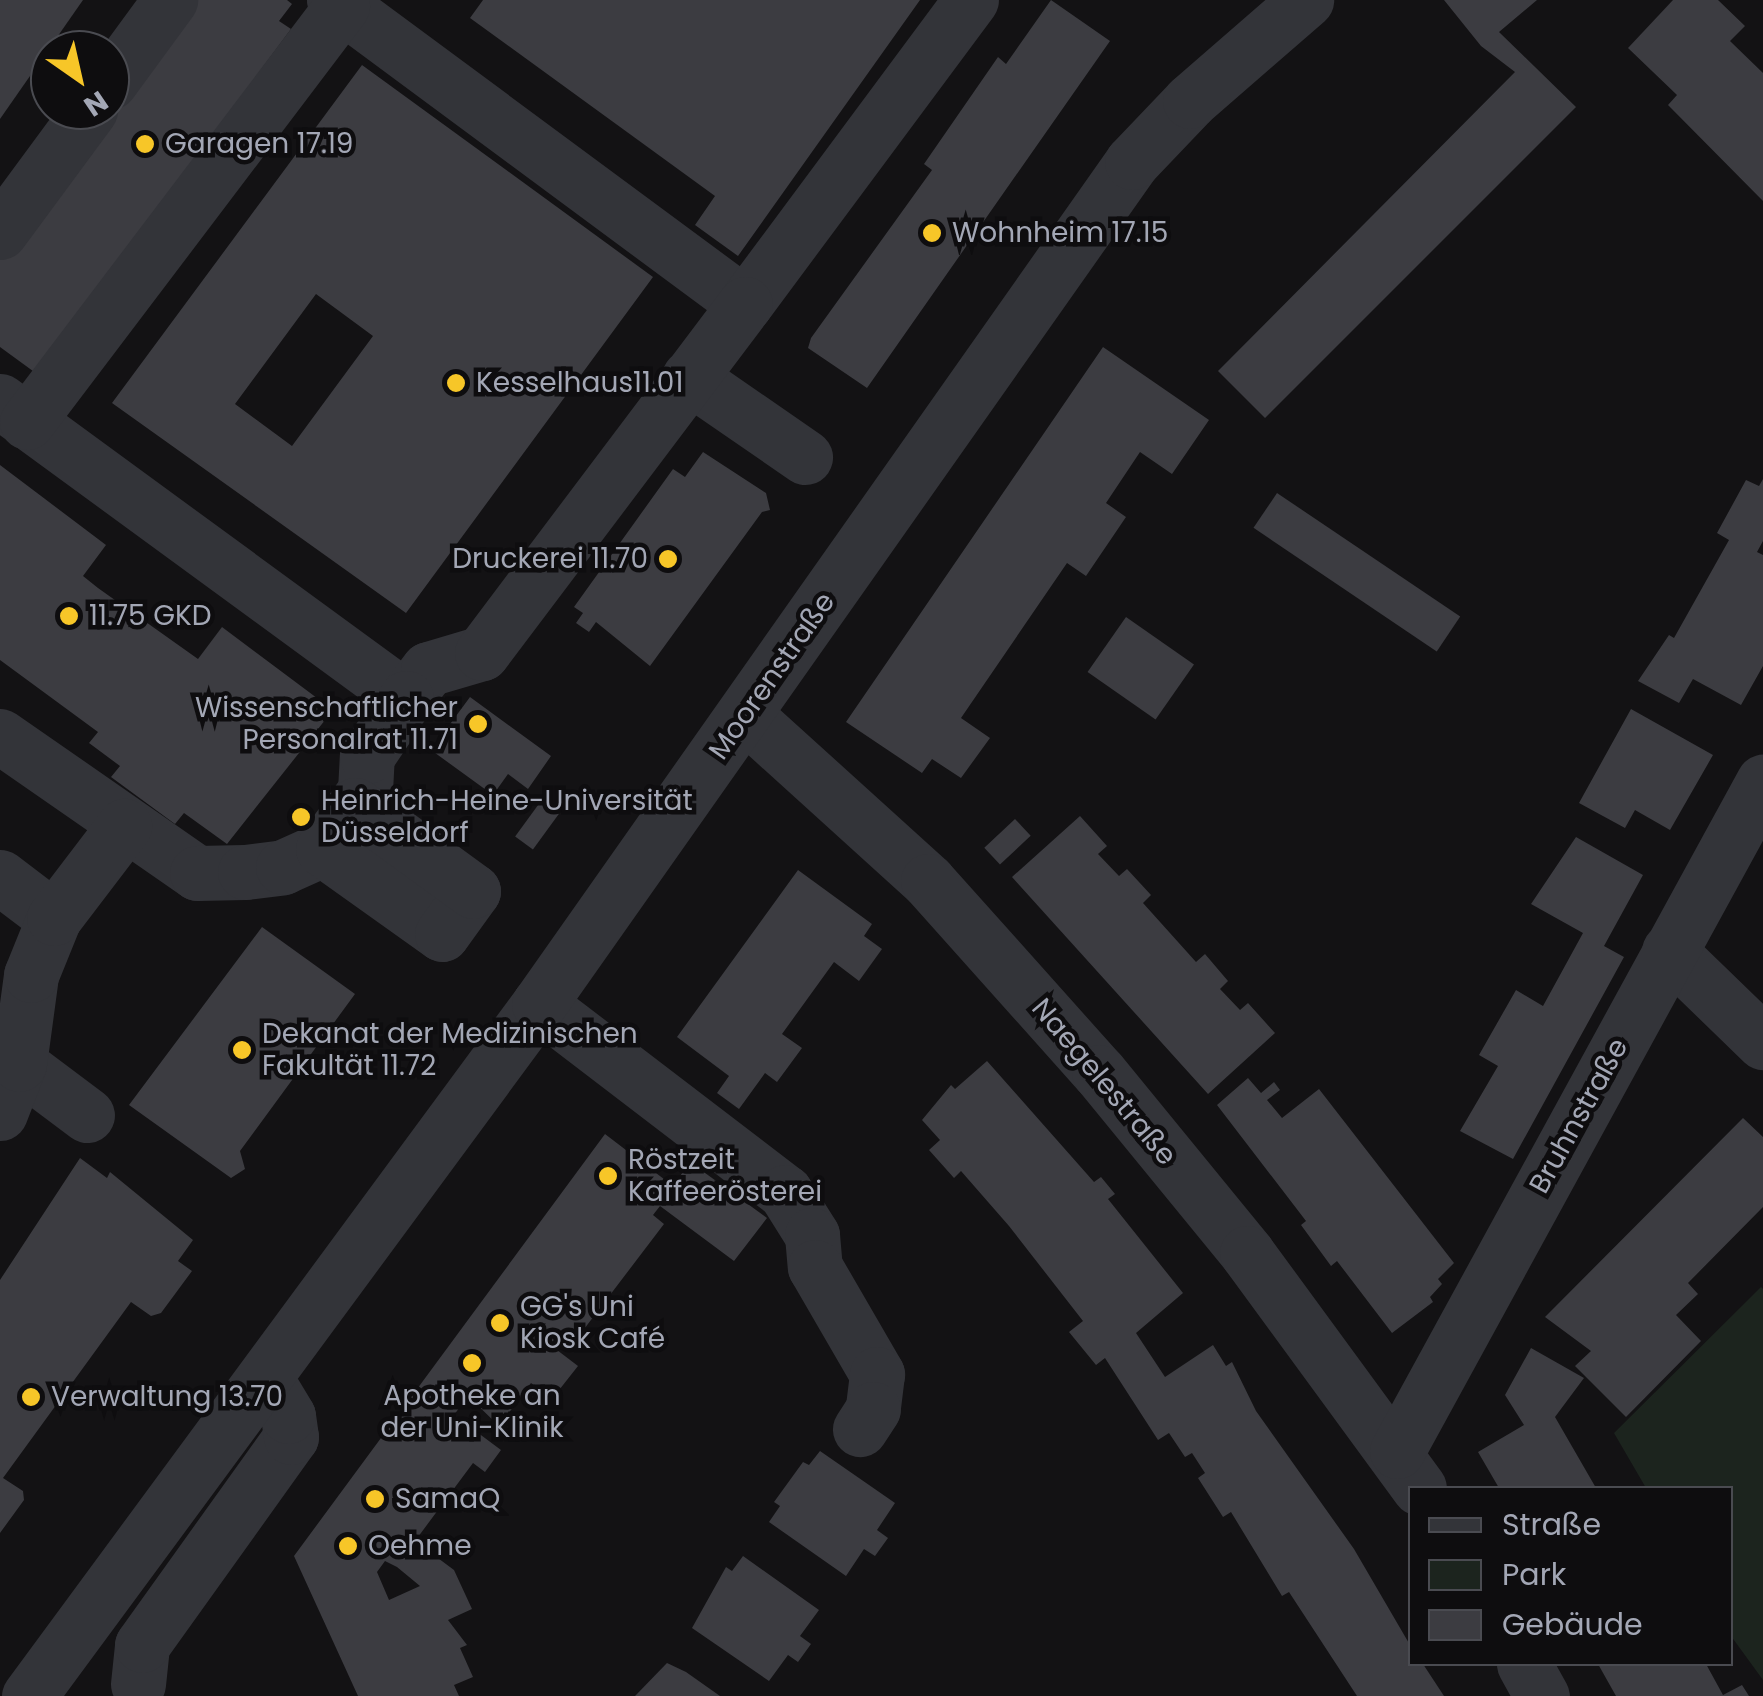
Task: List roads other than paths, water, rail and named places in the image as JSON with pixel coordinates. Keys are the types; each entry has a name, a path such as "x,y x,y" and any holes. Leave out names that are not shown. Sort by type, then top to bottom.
{"street":[{"path":"130,55 170,0"},
{"path":"0,736 124,826 197,873 284,867 323,849 365,791 367,756 428,668 482,653 972,0"},
{"name":"Moorenstraße","path":"33,1691 266,1382 540,1004 1132,162 1190,101 1306,0"},
{"path":"406,698 14,412 338,3 744,304"},
{"path":"0,232 75,130"},
{"path":"689,377 805,457"},
{"name":"Naegelestraße","path":"745,715 928,881 1086,1057 1247,1253 1408,1470"},
{"name":"Bruhnstraße","path":"1408,1470 1670,951 1763,782"},
{"path":"323,849 442,934 473,892 355,805"},
{"path":"87,1114 9,1089 31,975 54,918 124,826"},
{"path":"0,877 54,918"},
{"path":"1670,951 1763,1042"},
{"path":"540,1004 785,1192 812,1236 816,1267 877,1374 874,1408 860,1429"},
{"path":"144,1690 142,1644 292,1437 288,1416 266,1382"},
{"path":"122,1571 118,1606 144,1690"},
{"path":"1525,1666 1542,1696"},
{"name":"Moorenstraße","path":"33,1691 89,1674 144,1690"}],"place":[{"name":"Garagen 17.19","path":"145,144"},
{"name":"Wohnheim 17.15","path":"932,233"},
{"name":"Kesselhaus11.01","path":"456,383"},
{"name":"Druckerei 11.70","path":"668,559"},
{"name":"11.75 GKD","path":"69,616"},
{"name":"Wissenschaftlicher Personalrat 11.71","path":"478,724"},
{"name":"Heinrich-Heine-Universität Düsseldorf","path":"301,817"},
{"name":"Dekanat der Medizinischen Fakultät 11.72","path":"242,1050"},
{"name":"Röstzeit Kaffeerösterei","path":"608,1176"},
{"name":"GG's Uni Kiosk Café","path":"500,1323"},
{"name":"Apotheke an der Uni-Klinik","path":"472,1363"},
{"name":"Verwaltung 13.70","path":"31,1397"},
{"name":"SamaQ","path":"375,1499"},
{"name":"Oehme","path":"348,1546"}]}
